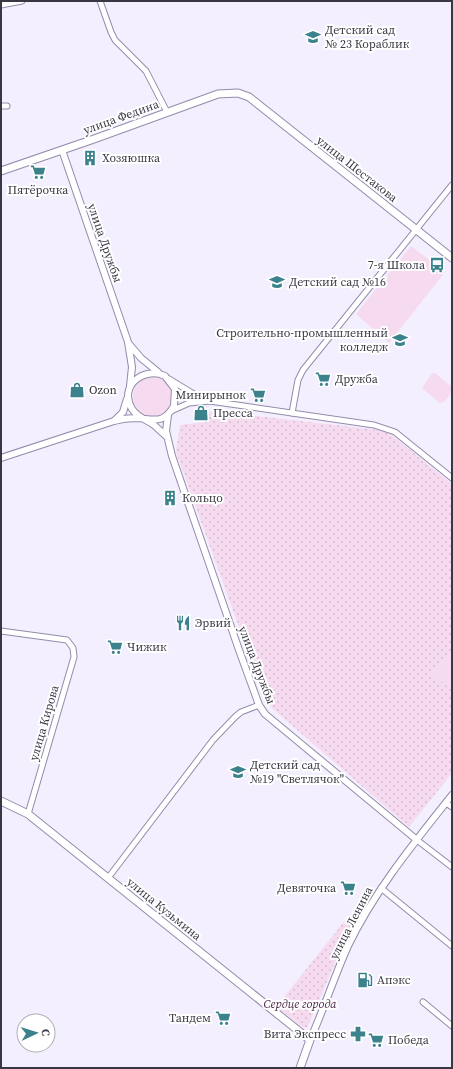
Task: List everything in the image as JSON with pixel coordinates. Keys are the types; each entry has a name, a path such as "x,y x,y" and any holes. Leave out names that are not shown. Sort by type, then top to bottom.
{"main road":[{"name":"улица Федина","path":"1,171 225,92 238,93 249,97"},
{"name":"улица Шестакова","path":"249,97 452,258"},
{"name":"улица Кузьмина","path":"1,801 28,814 310,1040"},
{"name":"улица Ленина","path":"300,1068 310,1040"}],"street":[{"path":"1,5 22,1"},
{"path":"100,1 115,40 146,71 167,112"},
{"name":"улица Дружбы","path":"62,150 128,342"},
{"path":"292,413 295,390 303,370 452,185"},
{"path":"128,342 141,358 160,374 192,394 210,402"},
{"path":"114,421 123,412 129,393 132,367 128,342"},
{"path":"160,374 149,373 139,376 129,393 132,410 143,419 154,425 166,436"},
{"path":"166,436 170,413 176,400 176,394 169,379"},
{"path":"1,458 114,421 127,418 159,420 189,403 210,402 358,421 395,432 452,478"},
{"name":"улица Дружбы","path":"166,436 259,705 272,722 417,840"},
{"name":"улица Кирова","path":"1,631 67,640 73,648 74,656 28,814"},
{"path":"108,878 213,740 235,716 259,705"},
{"name":"улица Ленина","path":"310,1040 348,946 381,888 452,795"},
{"path":"446,802 452,807"},
{"path":"417,840 452,867"},
{"path":"381,888 452,946"},
{"path":"423,1002 452,1026"}],"green space":[{"path":"411,246 445,272 389,343 356,314"},
{"path":"432,373 435,373 452,387 452,392 444,402 440,403 422,388"},
{"path":"157,376 164,379 170,385 173,396 172,404 164,413 157,416 149,416 142,413 134,404 133,392 136,385 145,377"},
{"path":"213,411 380,430 392,435 452,484 452,650 431,673 452,690 452,773 409,827 273,709 264,697 176,452 180,425 205,422 207,415"},
{"path":"452,650 452,690 431,673"},
{"name":"Сердце города","path":"350,914 354,919 307,1028 302,1027 277,1006"}],"place":[{"name":"Детский сад № 23 Кораблик","path":"313,37"},
{"name":"Хозяюшка","path":"90,158"},
{"name":"Пятёрочка","path":"38,172"},
{"name":"7-я Школа","path":"437,265"},
{"name":"Детский сад №16","path":"277,282"},
{"name":"Строительно-промышленный колледж","path":"400,340"},
{"name":"Дружба","path":"323,379"},
{"name":"Ozon","path":"77,390"},
{"name":"Минирынок","path":"258,395"},
{"name":"Пресса","path":"201,413"},
{"name":"Кольцо","path":"170,498"},
{"name":"Эрвий","path":"183,623"},
{"name":"Чижик","path":"115,647"},
{"name":"Детский сад №19 \"Светлячок\"","path":"238,772"},
{"name":"Девяточка","path":"348,888"},
{"name":"Апэкс","path":"365,980"},
{"name":"Тандем","path":"223,1018"},
{"name":"Вита Экспресс","path":"358,1034"},
{"name":"Победа","path":"376,1040"}]}
